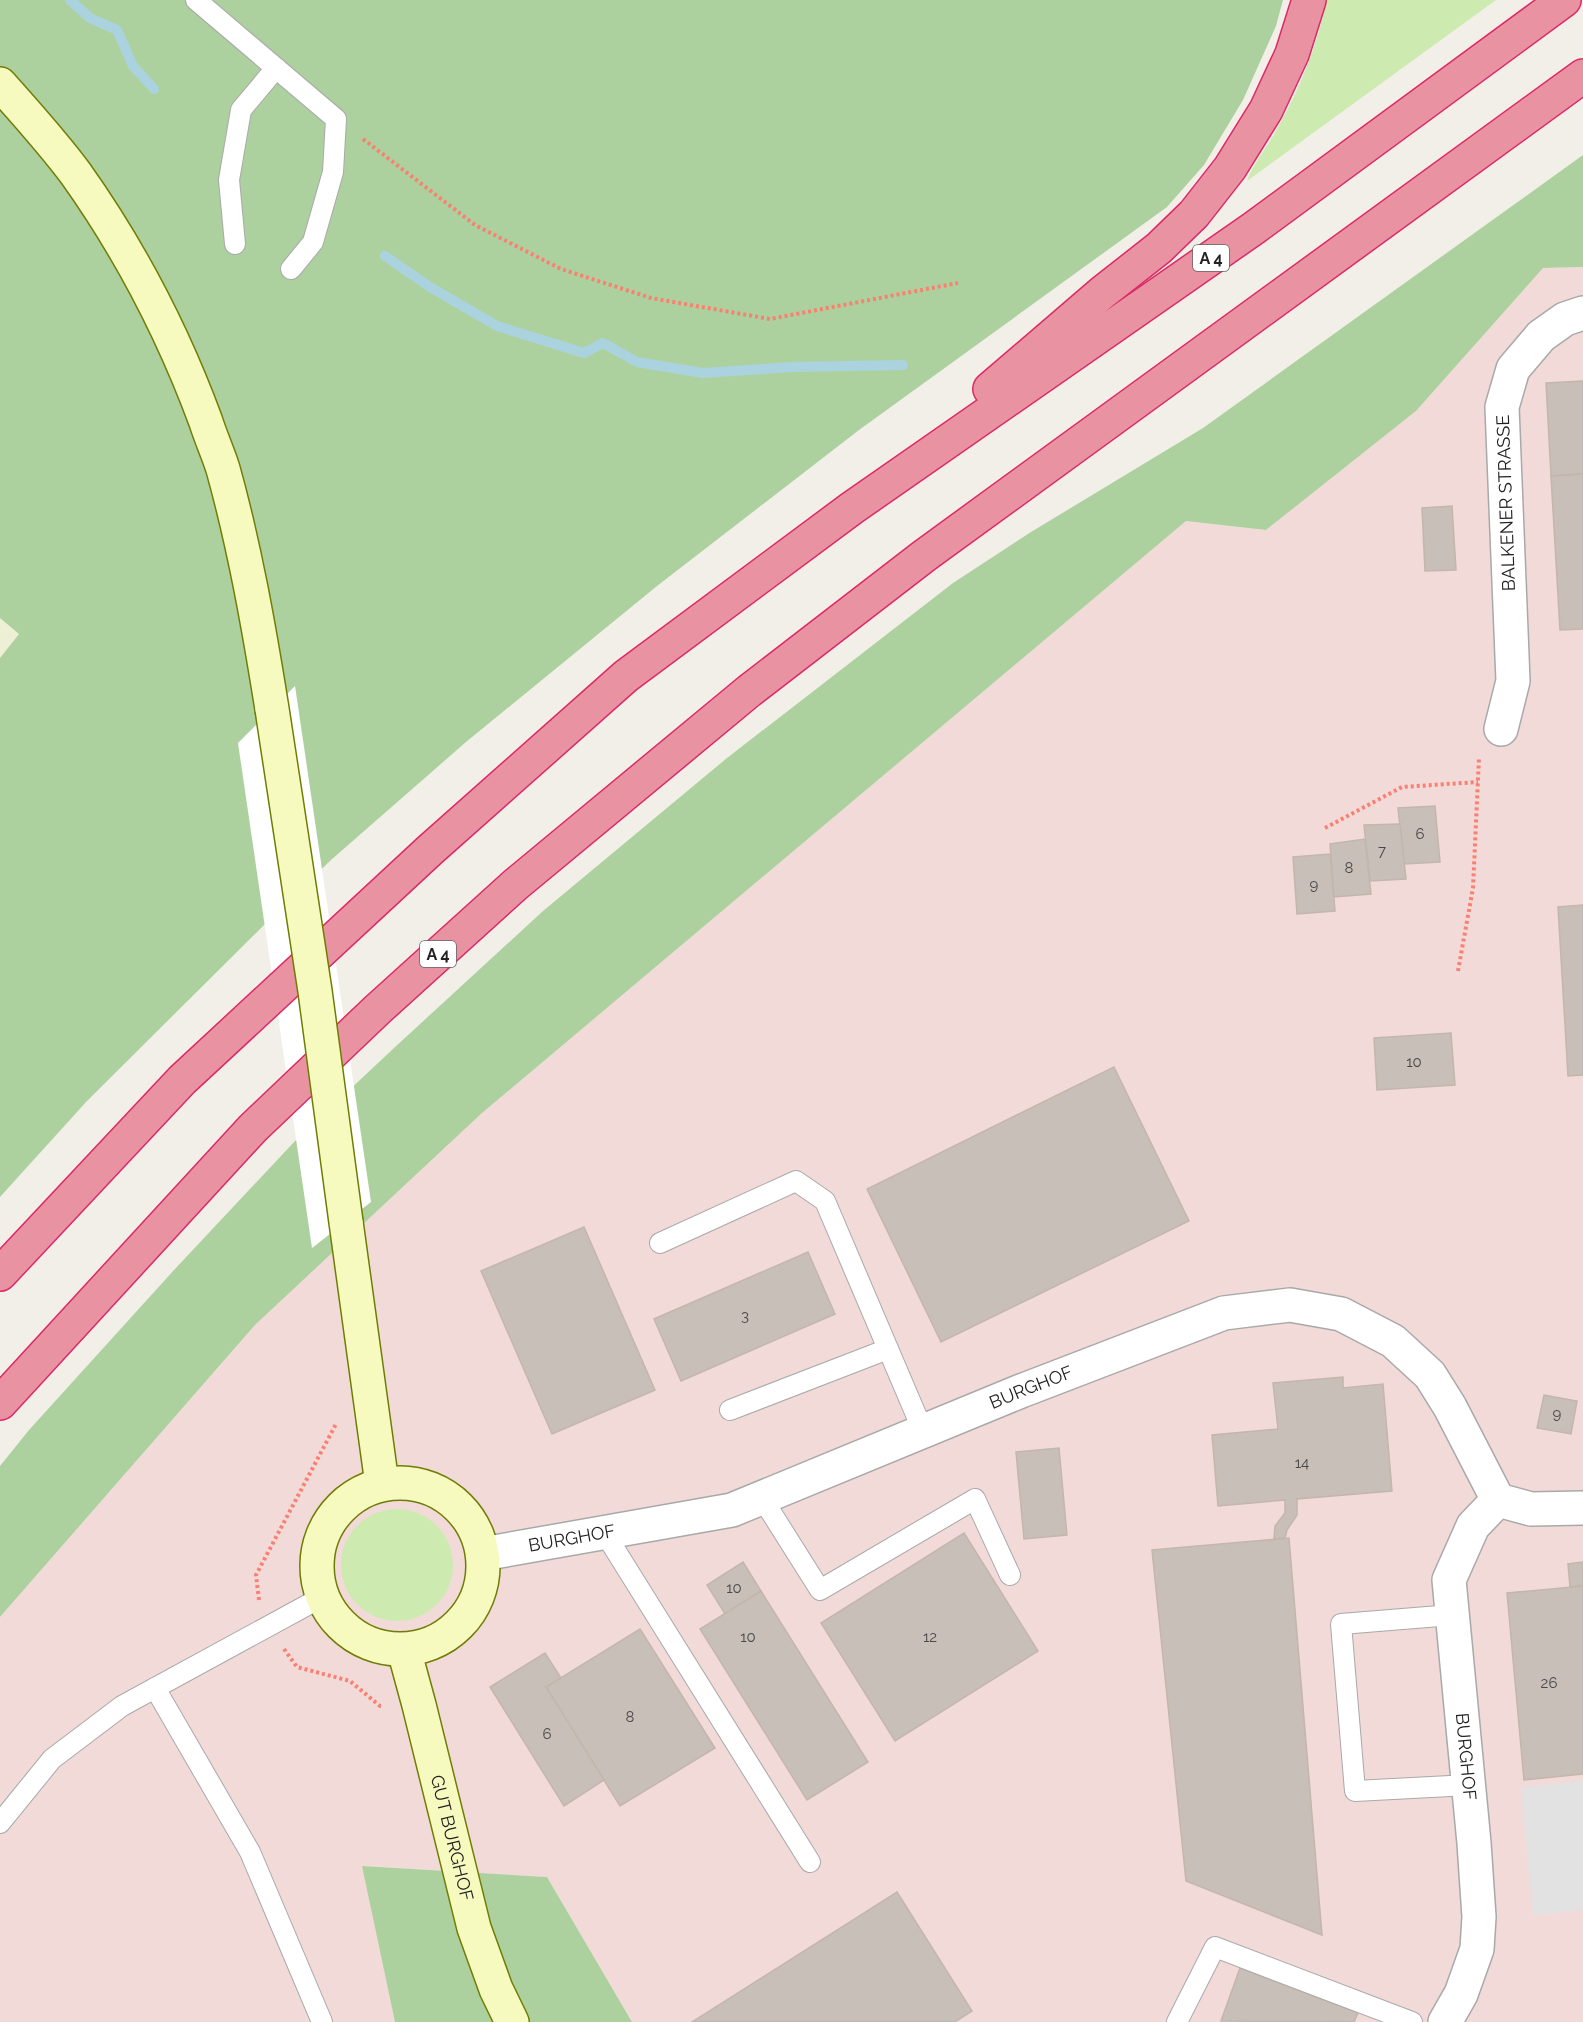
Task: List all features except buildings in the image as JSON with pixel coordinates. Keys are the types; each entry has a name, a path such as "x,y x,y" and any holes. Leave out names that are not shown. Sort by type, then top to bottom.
{"highway":[{"path":"852,508 1103,292 1159,248 1194,214 1230,168 1266,111 1292,54 1309,0"},
{"name":"A 4","path":"0,1274 182,1080 430,850 626,676 852,508 1254,228 1564,0"},
{"name":"A 4","path":"0,1403 254,1128 378,1009 515,885 749,691 924,556 1583,76"}],"street":[{"path":"0,84 35,123 75,174 111,228 144,284 171,338 222,467 242,543 272,709 315,991 382,1484"},
{"name":"BALKENER STRASSE","path":"1501,729 1513,681 1502,407 1513,369 1540,336 1565,319 1583,313"},
{"name":"BURGHOF","path":"483,1554 732,1510 1021,1391 1224,1312 1290,1305 1341,1314 1393,1341 1430,1375 1450,1407 1497,1500 1473,1526 1449,1580 1479,1917 1477,1949 1461,1994 1445,2022"},
{"path":"402,1482 422,1484 448,1497 469,1518 478,1535 483,1554 483,1577 477,1600 464,1619 447,1635 426,1645 404,1650 378,1647 354,1636 335,1619 322,1597 316,1573 318,1549 326,1526 340,1506 360,1492 382,1484 402,1482"},
{"path":"1497,1500 1531,1509 1583,1508"},
{"name":"GUT BURGHOF","path":"404,1650 420,1705 474,1928 496,1989 512,2022"}],"lane":[{"path":"196,0 336,118 333,172 313,242 291,269"},
{"path":"235,244 229,180 241,110 276,68"},
{"path":"660,1244 796,1181 825,1201 924,1431"},
{"path":"730,1410 888,1349"},
{"path":"762,1498 820,1590 975,1498 1010,1575"},
{"path":"604,1533 810,1862"},
{"path":"0,1823 52,1759 122,1706 322,1597"},
{"path":"1452,1615 1341,1624 1355,1791 1469,1785"},
{"path":"155,1688 250,1852 322,2022"},
{"path":"1177,2022 1215,1947 1413,2022"}],"path":[{"path":"336,118 475,225 561,269 651,298 770,319 958,283"},
{"path":"1458,971 1473,888 1479,758 1501,729"},
{"path":"1325,828 1402,787 1478,782"},
{"path":"257,1596 256,1575 338,1420"},
{"path":"286,1654 297,1667 350,1681 380,1706 420,1705"}],"shaded area":[{"path":"1583,267 1583,2022 632,2022 547,1877 363,1866 395,2022 0,2022 0,1617 255,1325 482,1113 1186,521 1266,530 1416,411 1543,268"},
{"path":"1583,1781 1583,1910 1533,1915 1521,1787"}],"green space":[{"path":"0,0 1283,0 1276,26 1243,100 1204,165 1167,207 859,430 657,586 466,742 331,860 268,921 87,1101 0,1197 0,658 19,634 0,618"},
{"path":"1327,0 1496,0 1247,181 1285,114 1300,82 1318,34"},
{"path":"1583,155 1583,267 1543,268 1416,411 1266,530 1186,521 482,1113 255,1325 0,1617 0,1466 29,1430 174,1270 295,1141 394,1048 543,911 727,758 953,583 1031,532 1203,428"},
{"path":"0,618 19,634 0,658"},
{"path":"397,1509 418,1514 436,1526 448,1544 453,1565 448,1586 436,1604 418,1616 397,1621 376,1616 358,1604 346,1586 341,1565 346,1544 358,1526 376,1514"},
{"path":"362,1866 547,1877 632,2022 395,2022"}],"pier":[{"path":"295,686 371,1202 312,1248 238,743"}],"waterway":[{"path":"70,0 90,18 117,30 133,66 154,89"},
{"path":"385,256 430,287 497,326 584,353 603,343 637,362 703,373 792,367 903,365"}]}
